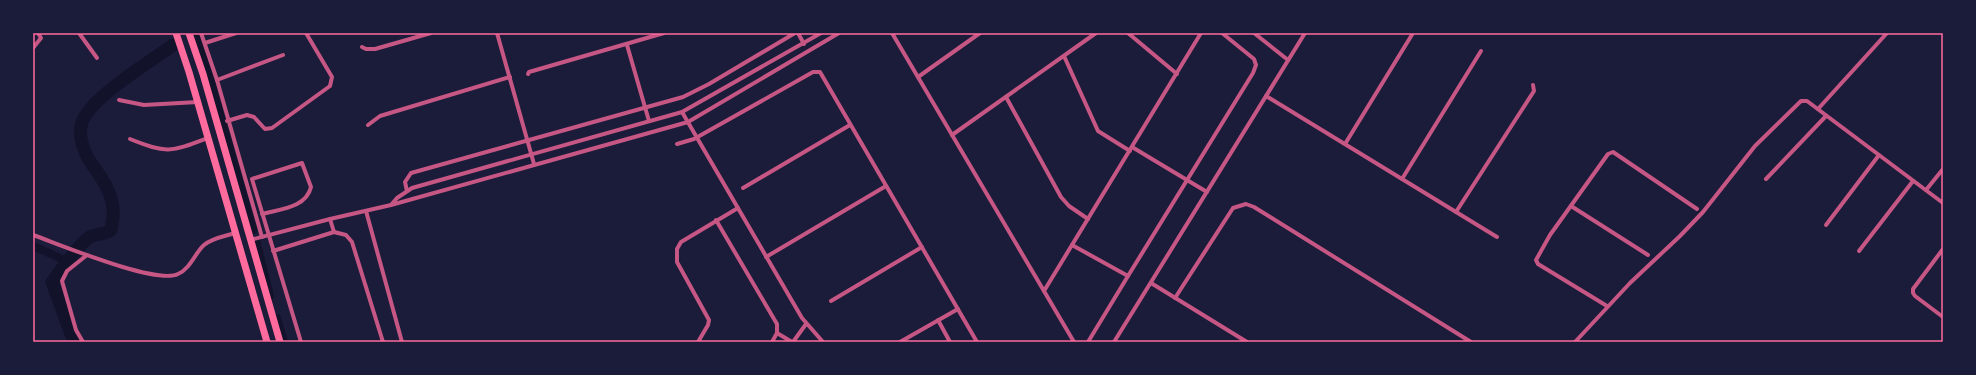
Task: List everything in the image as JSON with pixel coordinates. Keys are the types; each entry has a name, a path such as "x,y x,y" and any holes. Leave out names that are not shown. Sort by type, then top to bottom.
{"main road":[{"path":"176,33 198,102 267,342"},
{"path":"189,33 204,74 280,342"}],"street":[{"path":"38,33 41,38"},
{"path":"33,48 45,33"},
{"path":"79,33 97,58"},
{"path":"201,33 217,80 227,121 262,237"},
{"path":"205,43 236,33"},
{"path":"227,121 247,115 254,117 265,129 272,128 330,86 332,77 306,33"},
{"path":"362,47 369,50 375,49 431,33"},
{"path":"497,33 534,164"},
{"path":"528,74 529,72 627,45 664,33"},
{"path":"407,191 405,182 411,173 646,108 697,91 795,33"},
{"path":"798,33 804,44"},
{"path":"391,205 397,198 407,191 649,120 682,112 821,33"},
{"path":"250,240 391,205 688,122 839,33"},
{"path":"892,33 1074,342"},
{"path":"918,77 980,33"},
{"path":"952,135 1096,33"},
{"path":"1128,33 1177,74"},
{"path":"1044,291 1202,33"},
{"path":"1088,342 1253,73 1256,65 1254,59 1222,33"},
{"path":"1254,33 1288,60"},
{"path":"1114,342 1305,33"},
{"path":"1345,144 1413,33"},
{"path":"1818,109 1887,33"},
{"path":"627,45 649,120"},
{"path":"1402,179 1481,51"},
{"path":"217,80 284,55"},
{"path":"1064,56 1098,131 1207,192"},
{"path":"677,144 697,138 817,71 820,72 977,342"},
{"path":"368,125 380,116 510,77"},
{"path":"1456,212 1534,91 1533,85"},
{"path":"1266,96 1497,237"},
{"path":"1006,97 1061,197 1069,206 1088,219"},
{"path":"119,100 144,105 198,102"},
{"path":"1575,342 1607,306 1703,212 1755,146 1796,104 1804,100 1943,203"},
{"path":"682,112 806,324 823,342"},
{"path":"1766,179 1826,116"},
{"path":"743,188 850,125"},
{"path":"130,139 162,150 172,150 208,138"},
{"path":"1607,306 1538,264 1536,260 1550,235 1608,154 1613,152 1697,209"},
{"path":"1826,225 1879,155"},
{"path":"262,214 302,202 310,191 310,184 302,163 252,180 268,235 301,342"},
{"path":"1926,190 1943,170"},
{"path":"1859,251 1914,181"},
{"path":"766,257 886,186"},
{"path":"248,192 255,190"},
{"path":"1175,298 1233,208 1246,204 1254,207 1472,342"},
{"path":"1571,206 1648,255"},
{"path":"698,342 708,326 709,320 677,262 676,256 681,242 738,208"},
{"path":"366,211 378,260 402,342"},
{"path":"330,219 334,232"},
{"path":"716,220 777,324 777,333 772,342"},
{"path":"273,251 334,232 346,235 352,242 383,342"},
{"path":"33,235 121,267 173,276 184,271 205,244 235,233"},
{"path":"1072,245 1128,276"},
{"path":"831,301 922,247"},
{"path":"1943,249 1913,289 1915,296 1943,317"},
{"path":"83,342 76,330 69,300 62,281 67,271 87,255"},
{"path":"1151,283 1247,342"},
{"path":"900,342 958,309"},
{"path":"938,320 950,342"},
{"path":"777,333 792,342 806,324"}],"waterway":[{"path":"195,33 201,48 253,230"},
{"path":"74,342 52,282 86,239 111,230 113,214 112,202 108,189 89,160 83,146 81,136 82,122 97,101 123,80 173,45"},
{"path":"256,240 270,296"},
{"path":"33,246 67,261"},
{"path":"277,318 284,342"}]}
